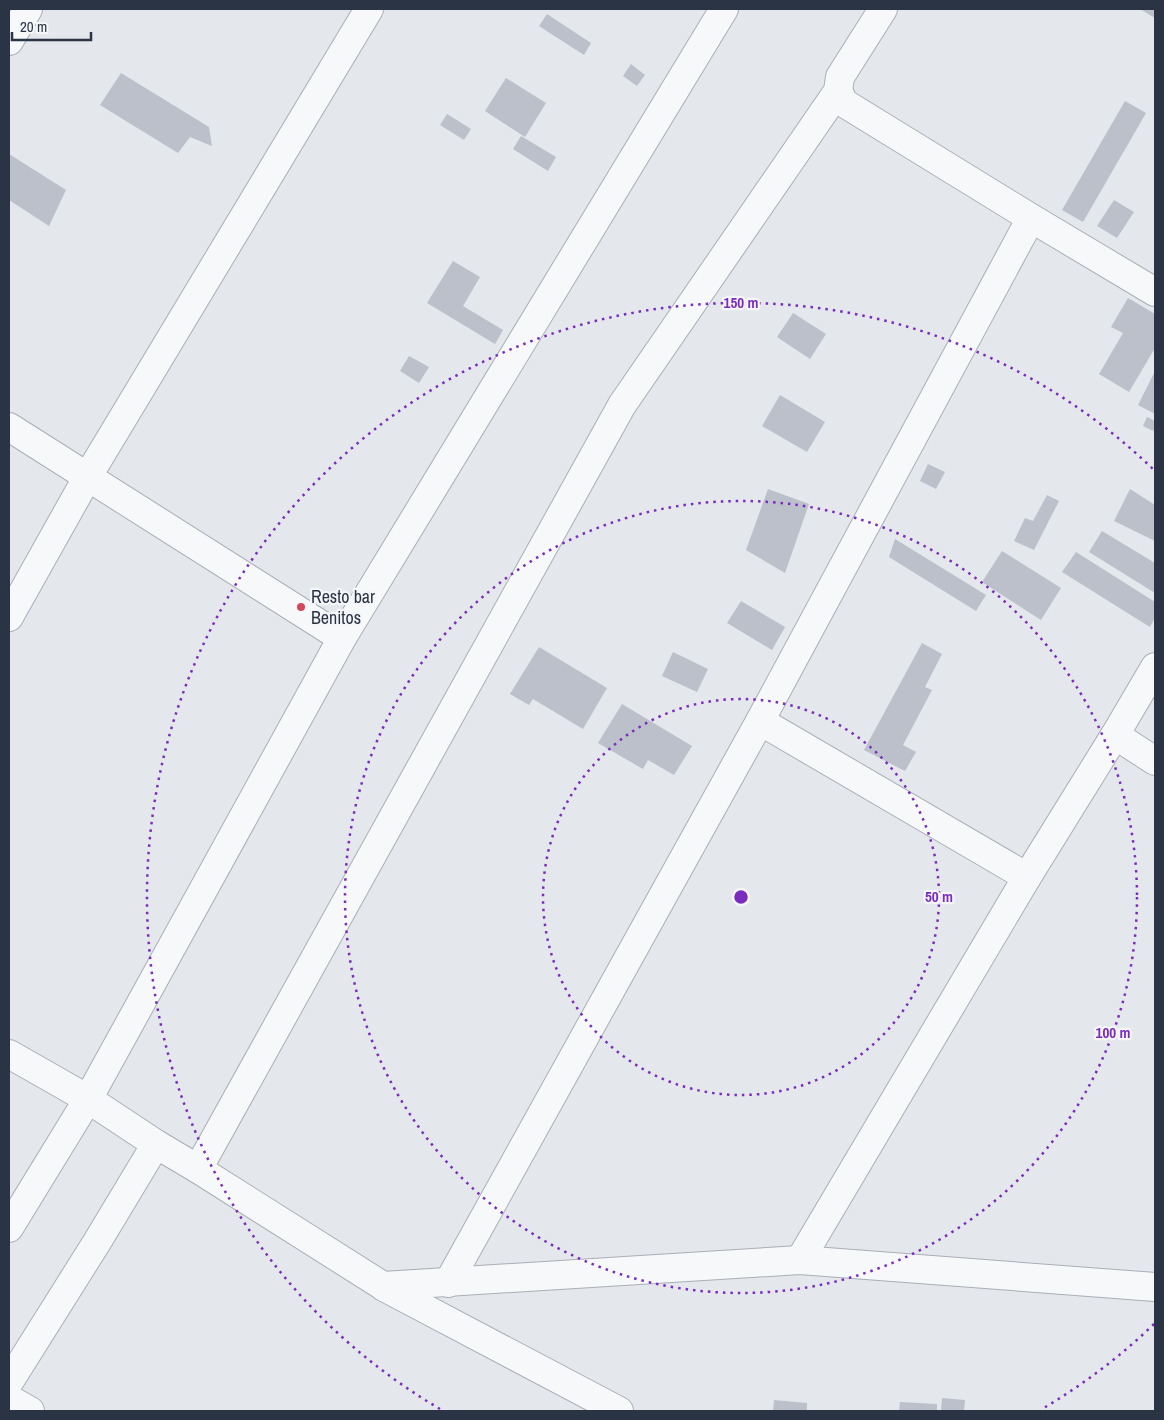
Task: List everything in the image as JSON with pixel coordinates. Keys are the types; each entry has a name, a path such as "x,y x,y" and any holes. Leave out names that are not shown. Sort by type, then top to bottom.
{"street":[{"path":"9,41 28,9"},
{"path":"9,617 88,476 369,9"},
{"path":"9,1228 88,1099 342,638 724,9"},
{"path":"198,1169 622,405 838,91 840,77 883,9"},
{"path":"838,91 844,103 1155,292"},
{"path":"448,1283 760,721 1031,218"},
{"path":"9,427 342,638"},
{"path":"800,1260 1027,877 1116,735 1155,667"},
{"path":"760,721 1027,877"},
{"path":"1116,735 1155,761"},
{"path":"9,1054 88,1099 156,1144 383,1286 619,1411"},
{"path":"9,1382 156,1144"},
{"path":"383,1286 800,1260 1155,1287"},
{"path":"9,1399 30,1411"}],"building":[{"path":"1140,9 1155,9 1155,18"},
{"path":"547,14 591,43 584,55 539,26"},
{"path":"631,64 645,75 637,86 623,76"},
{"path":"121,73 209,127 212,146 190,137 178,153 100,105"},
{"path":"506,78 546,103 525,137 485,111"},
{"path":"1125,101 1146,113 1083,222 1062,210"},
{"path":"447,114 471,129 464,140 440,125"},
{"path":"521,136 556,157 548,171 513,149"},
{"path":"9,154 66,190 49,226 9,200"},
{"path":"1114,200 1134,212 1117,238 1097,226"},
{"path":"453,261 480,277 463,306 503,330 495,344 427,303"},
{"path":"1128,298 1155,314 1155,348 1129,392 1099,374 1123,333 1111,327"},
{"path":"793,313 826,334 810,359 777,337"},
{"path":"409,356 429,367 419,383 400,371"},
{"path":"1155,371 1155,414 1138,405"},
{"path":"780,395 825,422 807,452 762,426"},
{"path":"1147,417 1155,421 1153,431 1143,426"},
{"path":"928,464 945,472 936,489 920,481"},
{"path":"768,489 809,504 785,573 746,550"},
{"path":"1130,489 1155,505 1155,541 1114,521"},
{"path":"1047,495 1059,501 1034,550 1014,541 1025,518 1033,521"},
{"path":"1102,531 1155,563 1155,593 1089,552"},
{"path":"895,539 986,595 976,611 889,557"},
{"path":"1002,551 1061,588 1041,620 982,582"},
{"path":"1076,552 1155,602 1155,618 1150,627 1062,572"},
{"path":"741,601 785,627 772,650 727,623"},
{"path":"922,643 942,654 925,687 932,690 903,745 916,752 905,771 864,750"},
{"path":"539,647 607,688 583,729 533,699 529,705 510,694"},
{"path":"673,652 708,669 697,692 662,676"},
{"path":"622,704 692,746 674,775 648,760 643,769 598,743"},
{"path":"942,1398 965,1400 964,1411 941,1411"},
{"path":"774,1400 807,1403 807,1411 773,1411"},
{"path":"900,1402 937,1404 937,1411 899,1411"}],"place":[{"name":"Resto bar Benitos","path":"301,607"}]}
